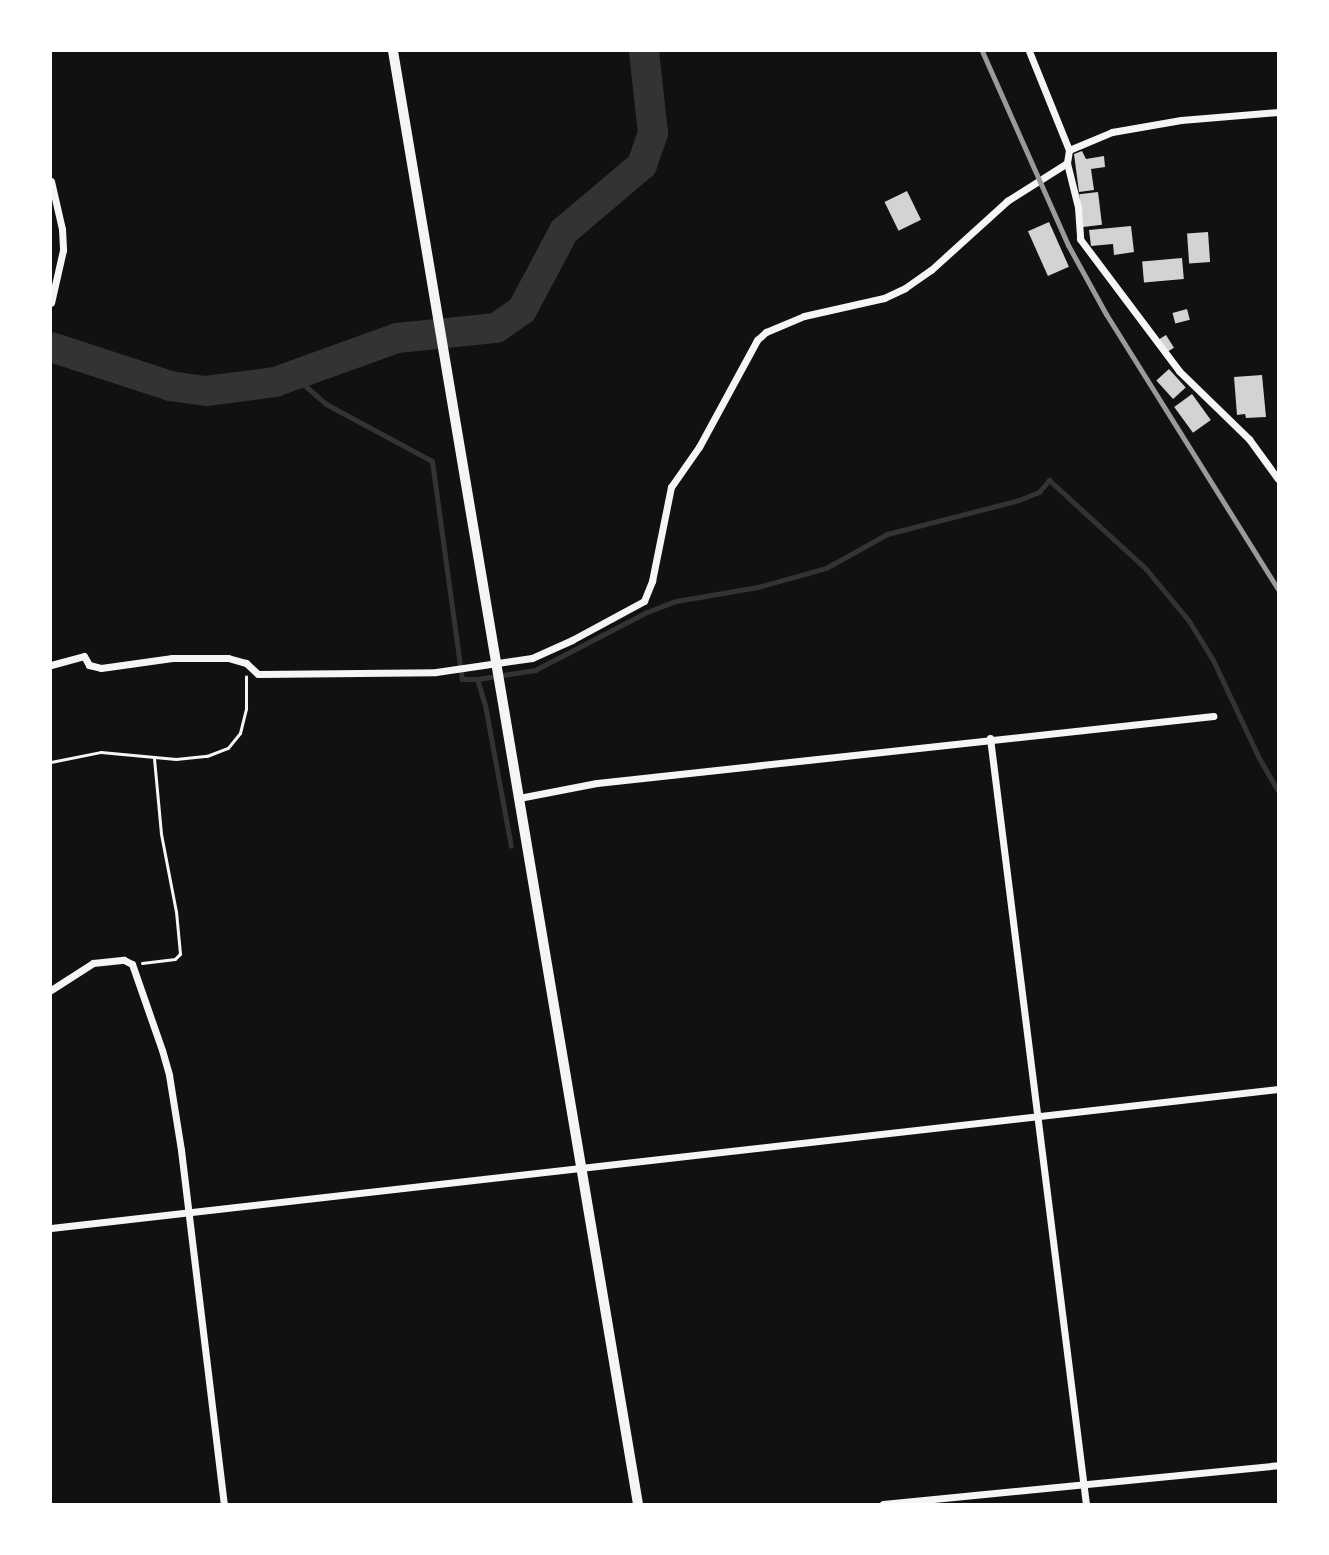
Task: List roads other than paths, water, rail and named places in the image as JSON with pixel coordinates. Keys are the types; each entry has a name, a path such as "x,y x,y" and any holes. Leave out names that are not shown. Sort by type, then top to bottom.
{"street":[{"path":"393,51 638,1504"},
{"path":"1029,51 1069,150 1067,163 1078,206 1080,239 1179,371 1249,439 1278,479"},
{"path":"1069,150 1112,132 1181,120 1278,113"},
{"path":"51,665 84,656 89,665 101,668 172,658 228,658 251,667 258,674 448,671 498,667 532,659 644,601 652,581 671,487 699,447 757,341 766,332 804,316 884,298 905,288 931,270 1007,201 1067,163"},
{"path":"51,181 62,229 63,250 51,303"},
{"path":"519,798 597,783 990,738 1213,716"},
{"path":"990,738 1086,1504"},
{"path":"51,990 93,963 124,960 132,964 169,1075 224,1504"},
{"path":"51,1228 1036,1114 1278,1089"},
{"path":"883,1504 1278,1465"}],"waterway":[{"path":"51,347 170,386 206,391 275,382 397,338 496,328 522,310 564,231 642,165 653,133 644,51"},
{"path":"293,375 326,404 432,461 462,679 477,679 485,705 511,846"},
{"path":"477,679 535,670 647,612 676,601 758,587 826,568 887,534 1019,500 1039,492 1049,480 1146,569 1189,621 1213,660 1259,758 1278,791"}],"railway":[{"path":"982,51 1068,245 1106,314 1278,589"}]}
